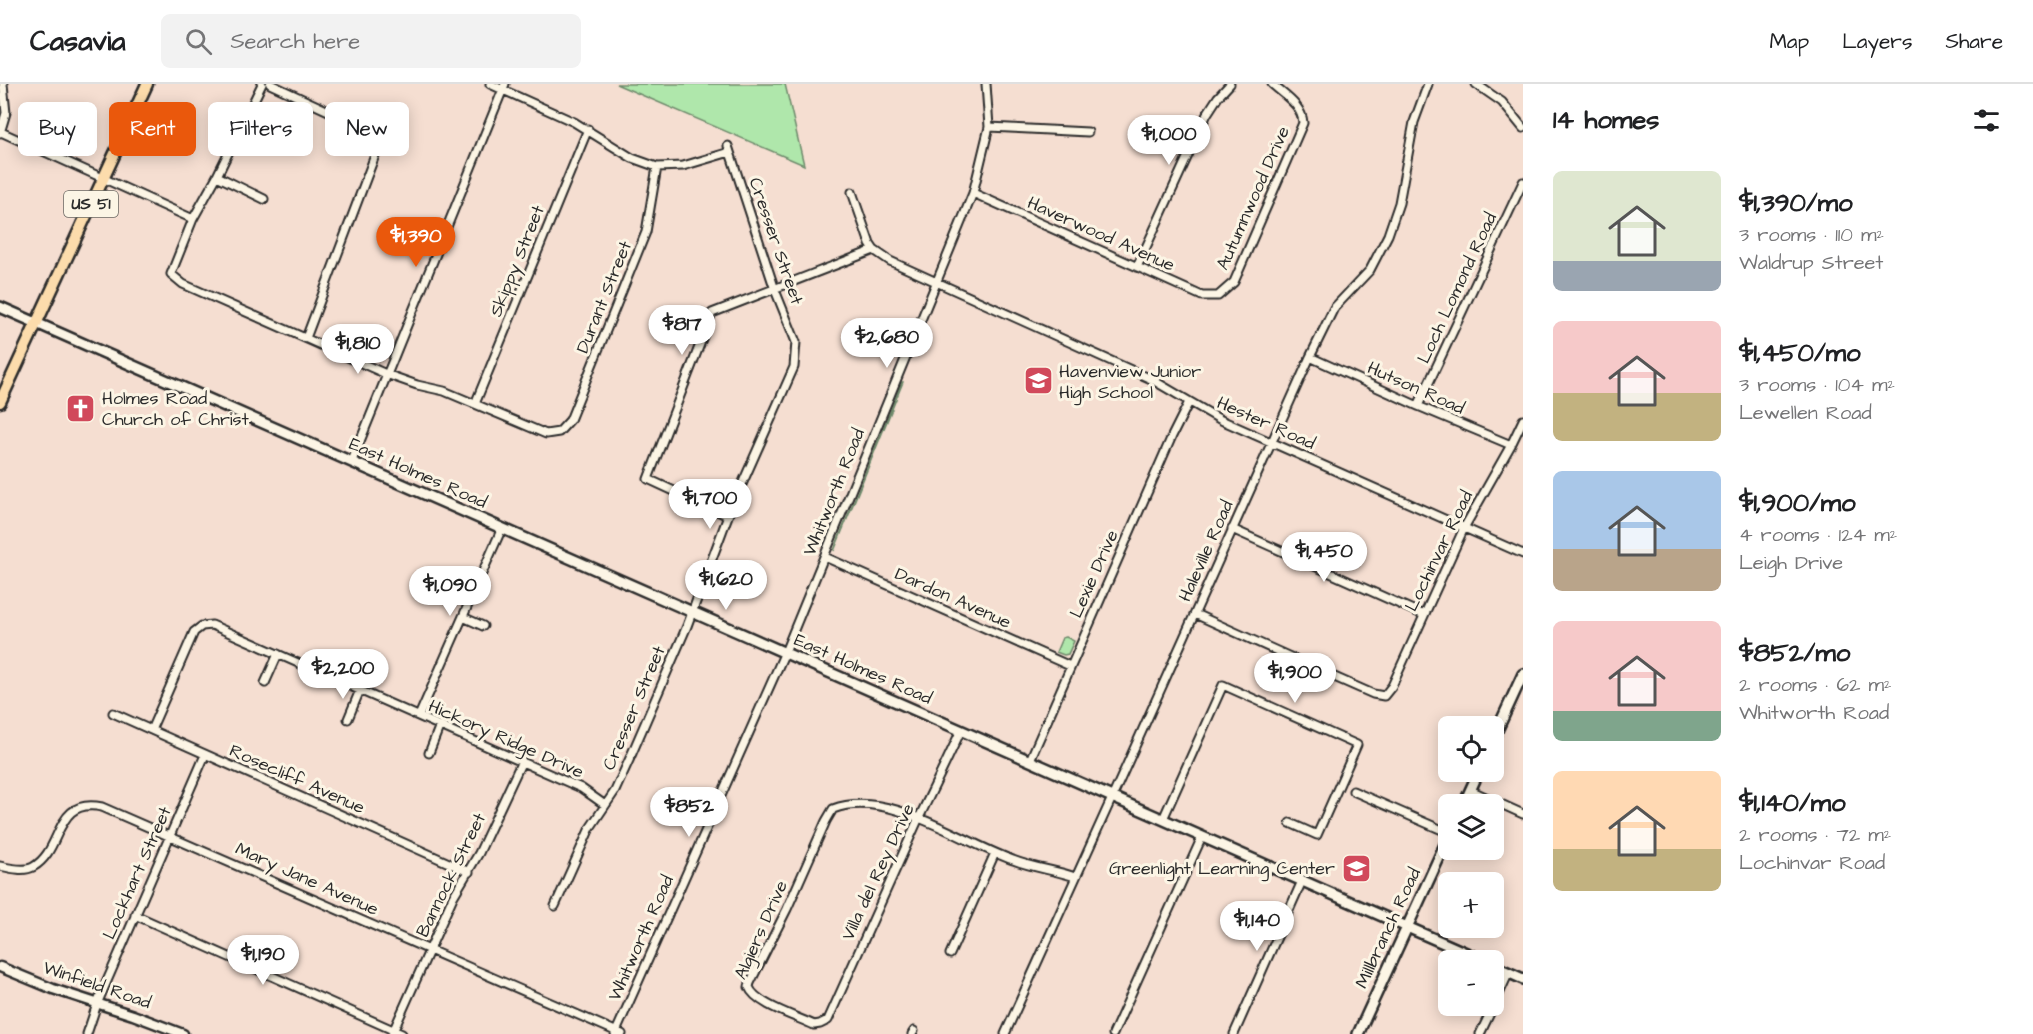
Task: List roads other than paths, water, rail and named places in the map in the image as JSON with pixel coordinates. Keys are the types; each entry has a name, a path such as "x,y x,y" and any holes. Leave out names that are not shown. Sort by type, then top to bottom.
{"main road":[{"name":"US 51","path":"0,402 147,84"},
{"name":"East Holmes Road","path":"0,307 1460,950"},
{"path":"1504,716 1523,674"},
{"path":"1468,794 1474,782"},
{"name":"Millbranch Road","path":"1358,1034 1438,859"},
{"path":"1504,970 1523,979"}],"street":[{"path":"3,84 6,113 0,133 193,219"},
{"path":"262,84 217,176 193,219 171,274 183,284 387,374 417,385 444,391 475,404"},
{"path":"270,84 376,133 380,142 306,338"},
{"path":"490,84 504,87 588,129 632,158 657,167"},
{"name":"Whitworth Road","path":"618,1033 785,652 973,193 989,128 986,84"},
{"path":"1137,267 1207,114 1230,84"},
{"name":"Autumnwood Drive","path":"1218,296 1234,282 1303,123 1298,106 1272,84"},
{"name":"Haleville Road","path":"1005,1034 1310,357 1334,308 1370,270 1388,235 1399,203 1414,122 1428,84"},
{"path":"1476,84 1502,102 1523,128"},
{"path":"352,461 504,87"},
{"path":"989,128 1088,132"},
{"name":"Skippy Street","path":"475,404 588,129"},
{"name":"Cresser Street","path":"555,906 590,828 619,782 692,611 728,516 794,367 796,342 775,290 729,149 683,166 657,167"},
{"name":"Durant Street","path":"475,404 546,434 559,432 570,420 646,232 657,167"},
{"path":"217,176 264,199"},
{"name":"Loch Lomond Road","path":"1418,406 1523,182"},
{"path":"728,516 648,478 712,313 874,249 866,235 852,192"},
{"name":"Haverwood Avenue","path":"973,193 1202,296 1218,296"},
{"name":"Hester Road","path":"874,249 890,261 1151,378 1214,417 1523,554"},
{"name":"Hutson Road","path":"1310,357 1511,445"},
{"name":"Lexie Drive","path":"1030,760 1182,413 1189,402"},
{"name":"Lochinvar Road","path":"1195,614 1373,694 1384,696 1392,686 1464,528 1523,420"},
{"path":"420,716 502,528"},
{"path":"1233,529 1424,615"},
{"name":"Dardon Avenue","path":"825,557 1070,666"},
{"path":"463,617 483,626"},
{"name":"Hickory Ridge Drive","path":"151,730 194,632 202,626 212,625 581,788 605,806"},
{"path":"265,683 278,654"},
{"path":"1163,819 1223,685 1357,745 1317,835 1290,823"},
{"path":"348,719 360,690"},
{"name":"Rosecliff Avenue","path":"112,713 469,872"},
{"path":"429,753 440,725"},
{"name":"Villa del Rey Drive","path":"820,1024 828,1020 961,730"},
{"name":"Lockhart Street","path":"87,1034 97,1004 205,754"},
{"name":"Bannock Street","path":"393,1032 453,897 480,853 522,762"},
{"path":"1470,790 1523,813"},
{"path":"1353,791 1438,830"},
{"name":"Algiers Drive","path":"820,1024 814,1025 762,1001 751,993 749,987 833,809 844,804 887,806 919,818"},
{"name":"Mary Jane Avenue","path":"0,866 26,869 33,867 48,852 65,818 78,807 93,805 102,807 618,1033"},
{"path":"919,818 1016,861 1075,877"},
{"path":"1113,1034 1202,837"},
{"path":"950,954 995,853"},
{"path":"1234,1034 1302,881"},
{"path":"135,915 393,1032 402,1034"},
{"name":"Winfield Road","path":"0,967 53,989 183,1034"},
{"path":"1504,983 1509,972"},
{"path":"1480,1034 1489,1016"}],"place":[{"name":"Havenview Junior High School","path":"1038,381"},
{"name":"Holmes Road Church of Christ","path":"81,408"},
{"name":"Greenlight Learning Center","path":"1356,868"}]}
